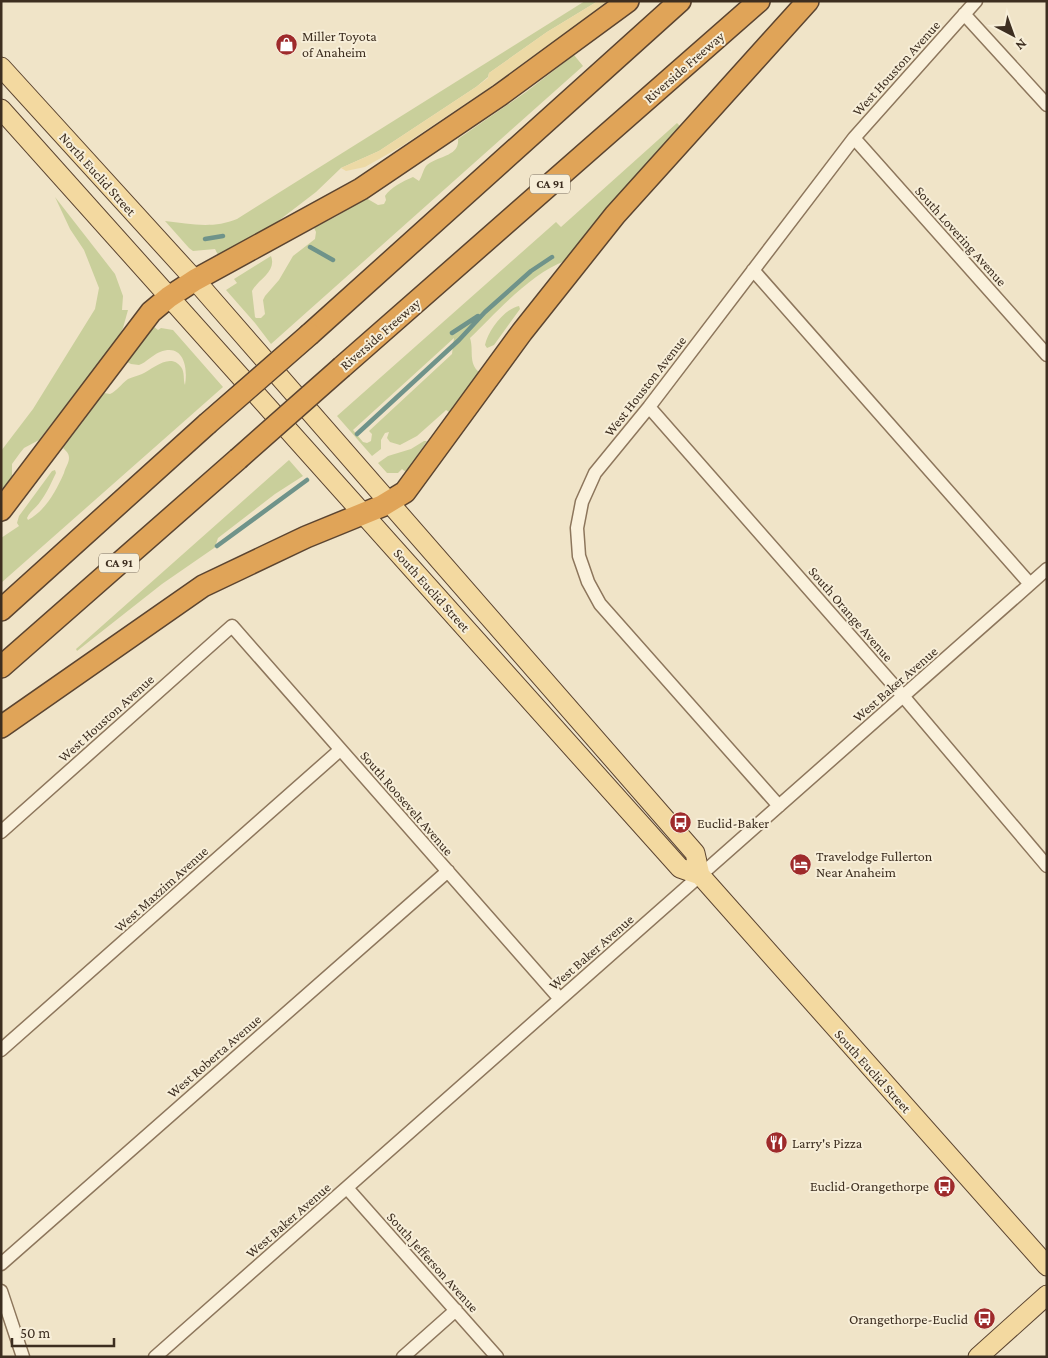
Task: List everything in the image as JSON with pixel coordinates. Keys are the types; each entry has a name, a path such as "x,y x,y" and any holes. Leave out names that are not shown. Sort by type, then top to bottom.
{"highway":[{"path":"1,510 151,312 169,297 196,280 361,189 500,95 628,1"},
{"path":"1,610 680,1"},
{"name":"Riverside Freeway","path":"1,667 759,1"},
{"path":"1,727 203,586 297,541 389,502 405,492 522,332 615,215 808,1"}],"main road":[{"name":"North Euclid Street","path":"1,67 196,280"},
{"name":"North Euclid Street","path":"1,109 169,297"},
{"name":"South Euclid Street","path":"196,280 695,853 700,875 1047,1266"},
{"name":"South Euclid Street","path":"169,297 680,868 700,875"},
{"path":"978,1357 1047,1295"}],"street":[{"name":"West Houston Avenue","path":"779,806 600,604 588,582 579,556 576,528 582,502 595,473 650,407 854,138 976,1"},
{"path":"964,14 1047,106"},
{"name":"South Lovering Avenue","path":"854,138 1047,355"},
{"path":"753,270 1030,584"},
{"name":"South Orange Avenue","path":"650,407 903,696 1047,866"},
{"name":"West Baker Avenue","path":"156,1357 1047,569"},
{"name":"West Houston Avenue","path":"1,832 232,626"},
{"name":"South Roosevelt Avenue","path":"232,626 560,999"},
{"name":"West Maxzim Avenue","path":"1,1050 340,750"},
{"name":"West Roberta Avenue","path":"1,1264 448,872"},
{"name":"South Jefferson Avenue","path":"347,1188 497,1357"},
{"path":"1,1292 23,1357"},
{"path":"403,1357 456,1310"}],"green space":[{"path":"585,1 598,1 547,32 489,73 488,77 476,87 379,151 341,168 316,192 273,225 218,255 215,249 193,251 165,221 210,225 237,219"},
{"path":"574,55 583,66 271,344 226,290 237,283 234,279 271,256 272,262 269,271 252,291 255,317 261,318 265,314 263,300 265,296 279,280 293,256 315,239 316,232 314,228 366,198 378,205 384,204 385,196 397,185 413,177 419,181 426,166 451,153 458,145 458,139 526,92"},
{"path":"677,123 681,127 565,261 552,267 527,284 470,338 472,360 479,372 449,412 446,410 417,436 400,445 390,442 387,438 389,432 385,433 381,440 381,449 372,456 337,416 556,222 561,227","holes":["454,338 452,354 369,431 372,434 371,441 363,442 353,430"]},
{"path":"55,197 115,274 123,296 122,310 128,310 123,328 117,339 39,440 24,448 12,464 12,476 1,493 1,451 33,409 95,309 99,288 84,250 70,229"},
{"path":"519,306 520,309 494,345 487,348 485,345 487,339 497,321 508,311"},
{"path":"153,326 158,330 161,328 173,330 223,387 1,583 1,538 19,526 17,523 19,516 52,471 55,470 56,473 47,492 31,511 27,518 28,520 50,500 61,480 69,458 63,448 104,393 110,394 128,379 167,361 177,363 181,367 185,385 185,365 183,359 174,351 160,352 139,365 127,362"},
{"path":"427,441 406,472 402,469 398,473 387,473 378,463 388,456 411,449"},
{"path":"289,460 303,476 275,494 218,538 217,546 162,584 77,651 76,649"}],"sand":[{"path":"598,1 615,1 569,30 486,90 402,146 365,167 346,171 341,168 379,151 476,87 488,78 489,73 547,32"}],"waterway":[{"path":"205,239 223,236"},
{"path":"310,247 333,260"},
{"path":"357,434 459,340 485,312 531,271 552,257"},
{"path":"452,333 478,316"},
{"path":"217,546 307,480"}],"place":[{"name":"Miller Toyota of Anaheim","path":"286,44"},
{"name":"Euclid-Baker","path":"681,823"},
{"name":"Travelodge Fullerton Near Anaheim","path":"800,864"},
{"name":"Larry's Pizza","path":"776,1143"},
{"name":"Euclid-Orangethorpe","path":"945,1186"},
{"name":"Orangethorpe-Euclid","path":"984,1319"}]}
